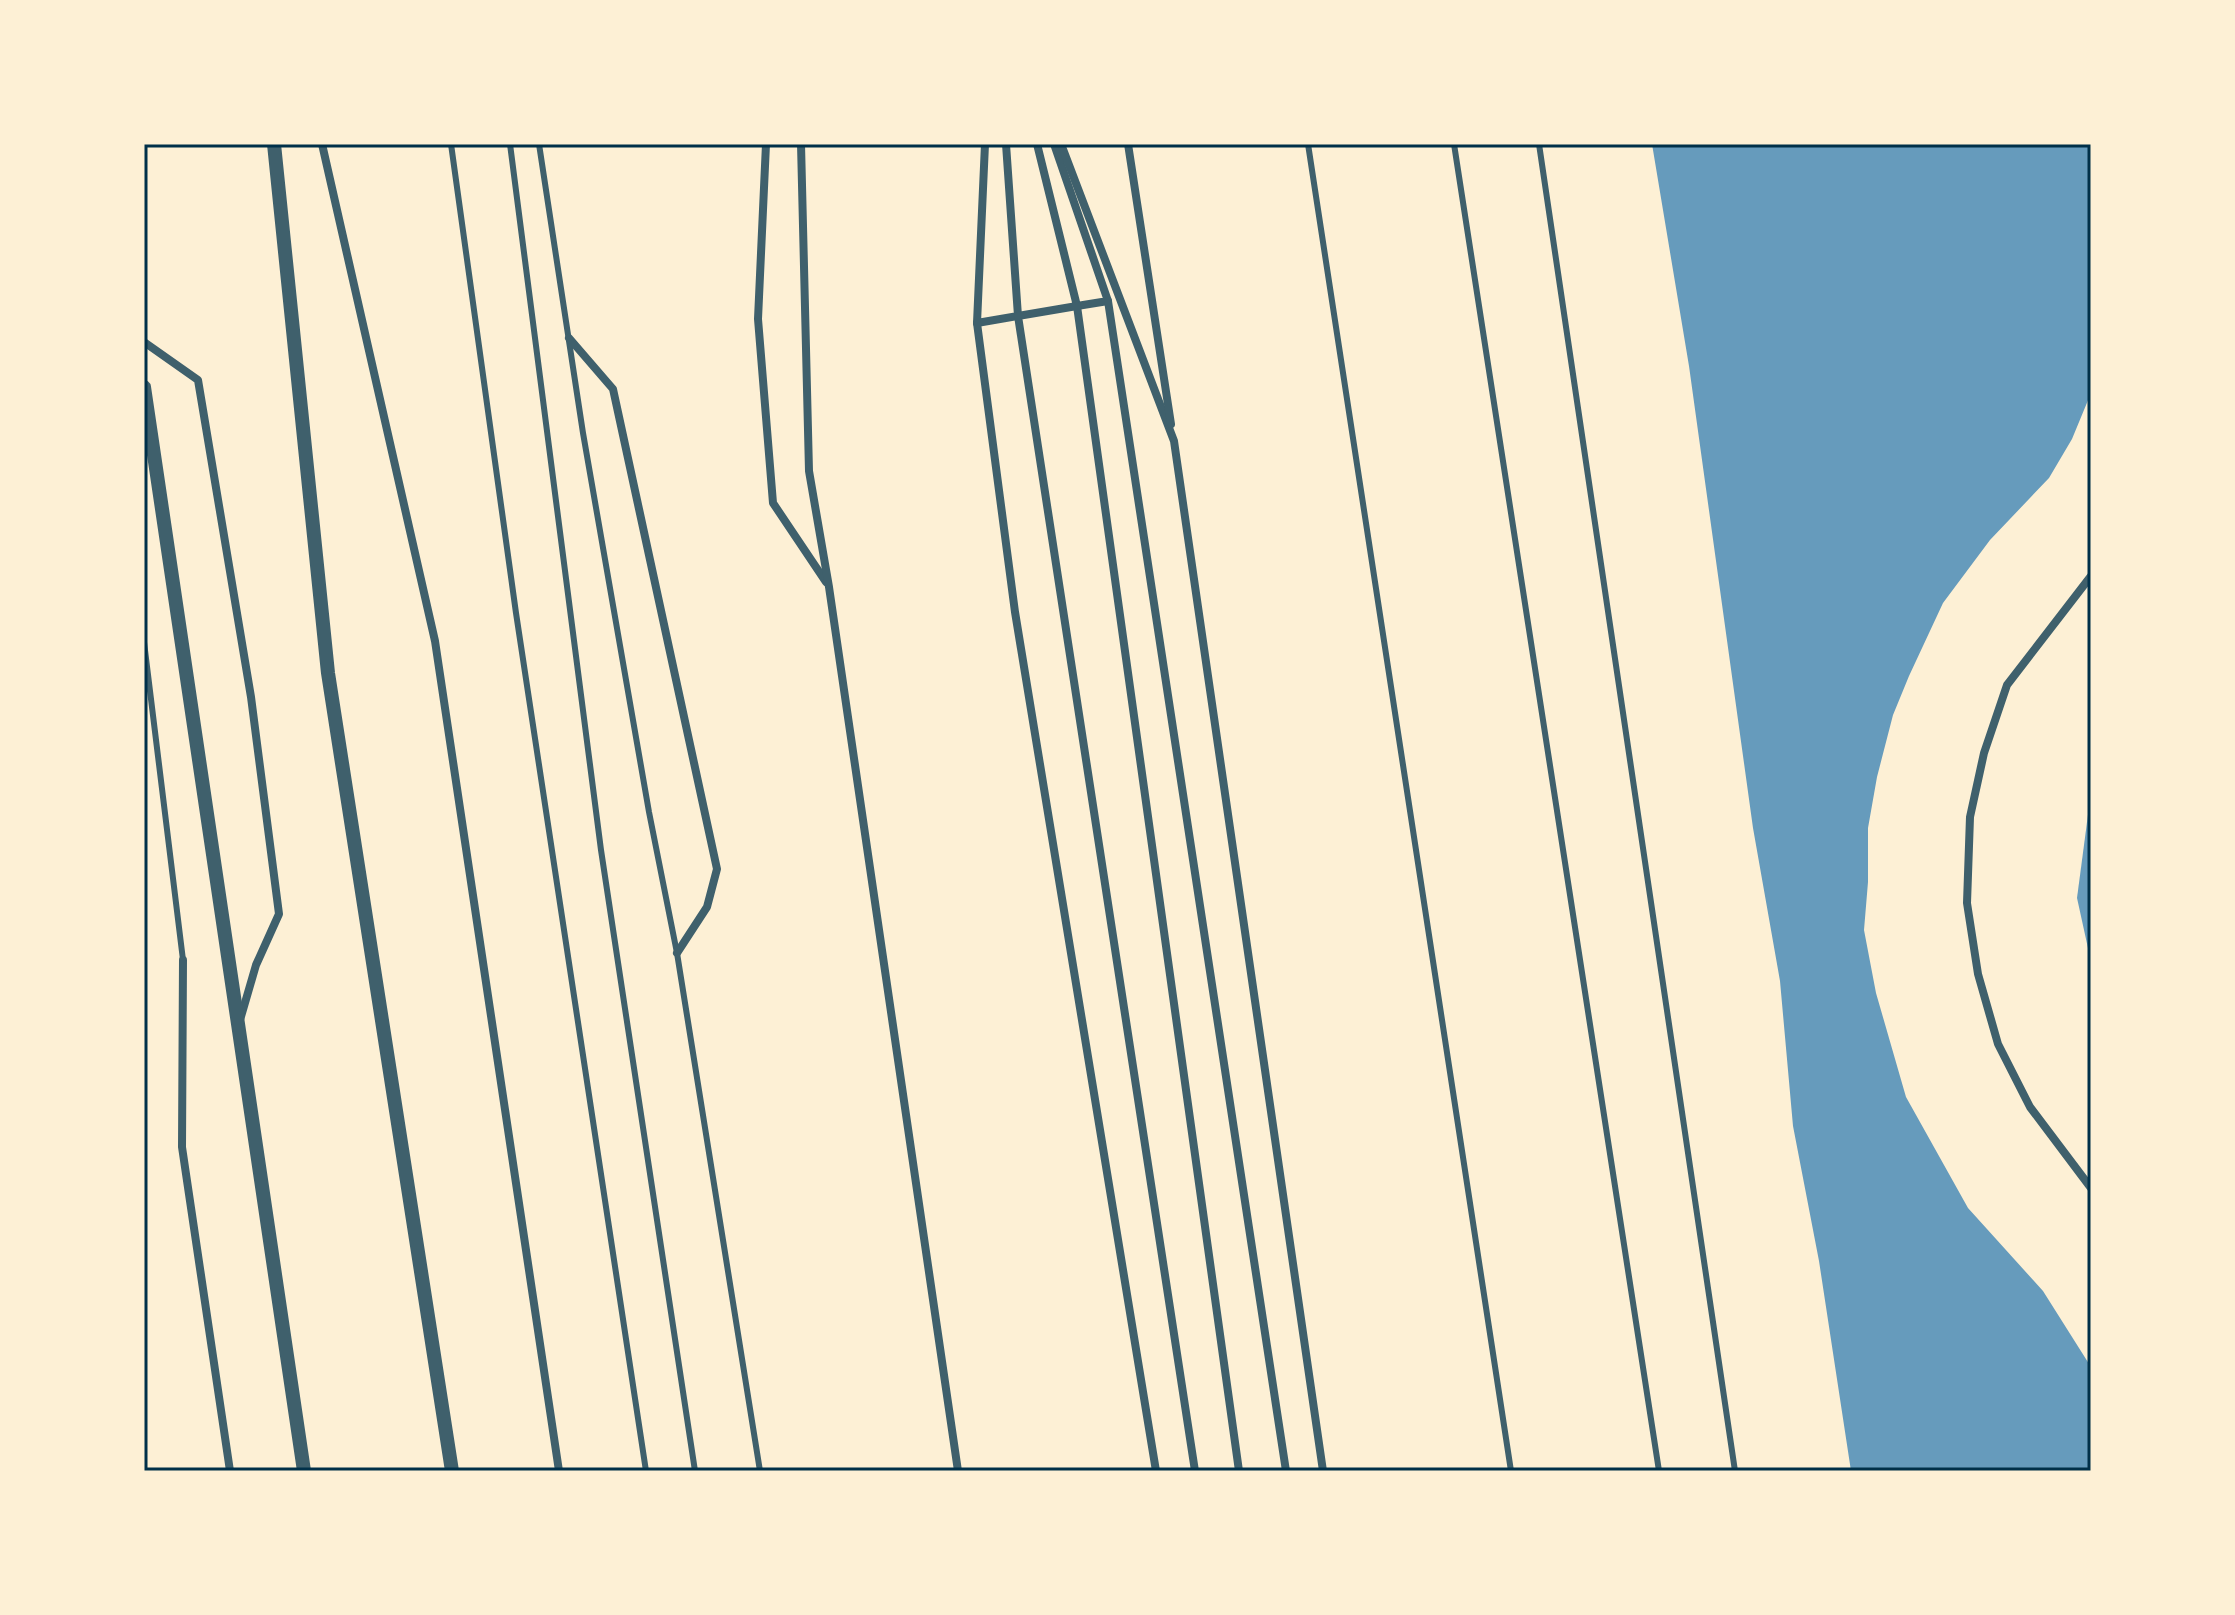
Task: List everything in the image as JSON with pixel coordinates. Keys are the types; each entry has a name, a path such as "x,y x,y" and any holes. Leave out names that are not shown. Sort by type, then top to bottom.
{"street":[{"path":"274,144 328,673 452,1471"},
{"path":"322,144 435,641 559,1471"},
{"path":"766,144 758,319 773,503 829,587"},
{"path":"801,144 809,471 829,587 958,1471"},
{"path":"985,144 977,323 1017,628 1156,1471"},
{"path":"1006,144 1018,316 1195,1471"},
{"path":"1037,144 1077,306 1239,1471"},
{"path":"1054,144 1108,301 1286,1471"},
{"path":"1061,144 1174,441"},
{"path":"1128,144 1323,1471"},
{"path":"977,323 1108,301"},
{"path":"569,338 613,389 717,869 707,907 677,953"},
{"path":"144,342 198,380 251,697 279,914 256,965 238,1027"},
{"path":"144,387 304,1471"},
{"path":"2091,576 2007,685 1984,753 1970,817 1967,903 1978,974 1998,1044 2030,1107 2091,1188"},
{"path":"183,960 182,1147 230,1471"}],"lane":[{"path":"451,144 516,613 646,1471"},
{"path":"510,144 601,850 695,1471"},
{"path":"539,144 644,782 677,953 760,1471"},
{"path":"1308,144 1511,1471"},
{"path":"1454,144 1659,1471"},
{"path":"1539,144 1735,1471"},
{"path":"144,642 183,960"}],"water":[{"path":"1652,144 2091,144 2091,393 2072,439 2049,478 1990,540 1943,603 1909,676 1893,715 1877,777 1868,828 1864,930 1876,993 1906,1097 1968,1208 2043,1291 2091,1367 2091,1471 1851,1471 1819,1261 1793,1126 1780,981 1753,828 1689,366"},
{"path":"2091,792 2091,962 2077,898"}]}
